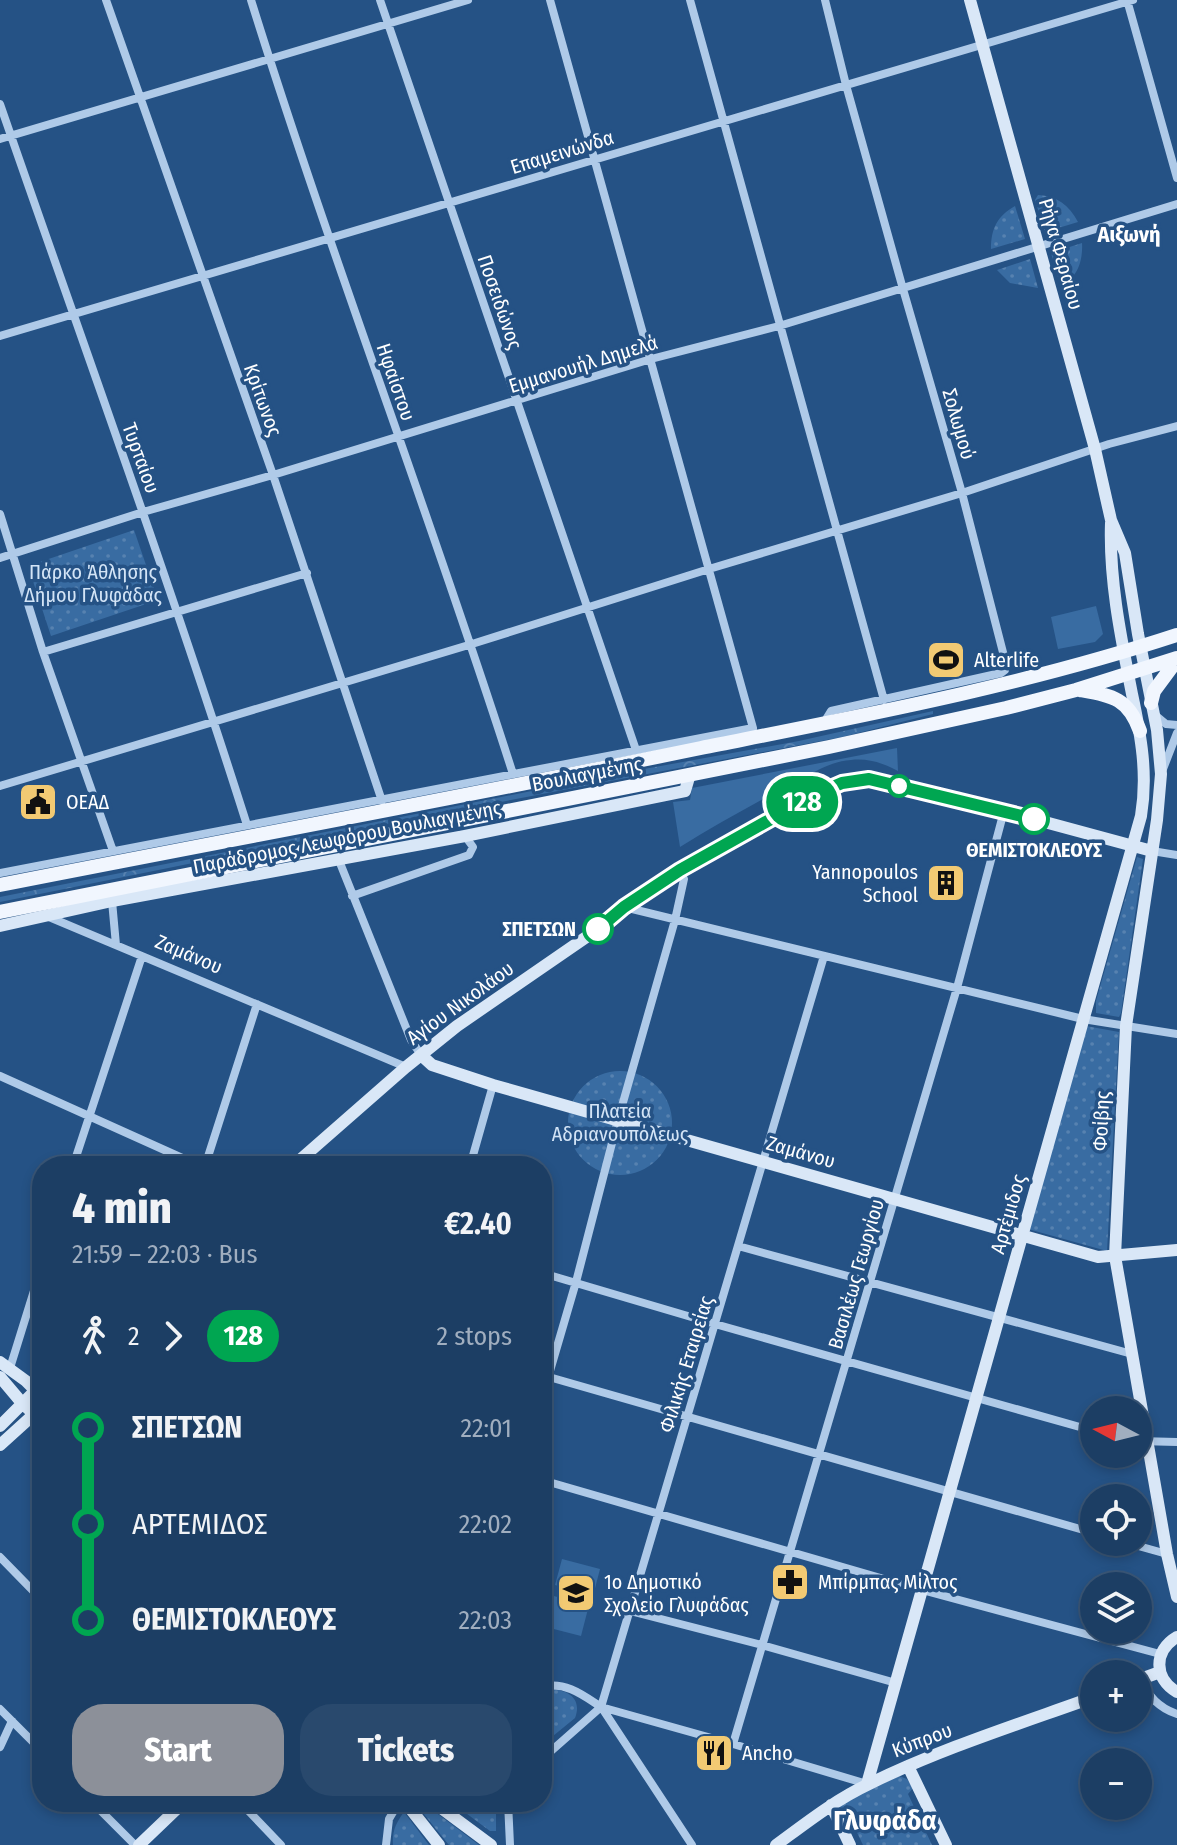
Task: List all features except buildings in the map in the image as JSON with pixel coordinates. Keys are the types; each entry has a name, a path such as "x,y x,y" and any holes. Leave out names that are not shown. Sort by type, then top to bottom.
{"main road":[{"name":"Βουλιαγμένης","path":"0,885 466,789 823,724 1000,685 1177,635"},
{"path":"1152,709 1154,691 1177,659"},
{"name":"Βουλιαγμένης","path":"0,912 380,843 690,774 829,747 1006,708 1177,659"},
{"path":"971,680 1000,685"},
{"path":"1076,690 1117,698 1134,715 1140,731"}],"street":[{"name":"Κρίτωνος","path":"106,0 307,573 383,806"},
{"name":"Ηφαίστου","path":"251,0 329,238 472,644 513,774"},
{"name":"Ποσειδώνος","path":"380,0 636,750"},
{"path":"0,139 468,0"},
{"path":"466,789 513,774 617,760 636,750 753,728 550,0"},
{"path":"690,0 884,700"},
{"name":"Σολωμού","path":"823,724 831,711 1001,673 1006,664 962,493 846,85 825,0"},
{"name":"Ρήγα Φεραίου","path":"970,0 1095,449 1111,520 1125,553 1140,647"},
{"path":"1129,1 1177,178"},
{"name":"Επαμεινώνδα","path":"0,336 1129,1"},
{"name":"Τυρταίου","path":"0,104 143,512 247,825"},
{"name":"Εμμανουήλ Δημελά","path":"0,558 651,359 779,326 1177,204"},
{"path":"0,786 343,684 1177,426"},
{"path":"0,514 43,652 113,851"},
{"name":"Ρήγα Φεραίου","path":"1111,520 1110,555 1125,651"},
{"path":"43,652 307,573"},
{"name":"Φοίβης","path":"1137,1396 1115,1256 1126,1026 1161,795 1152,709 1140,647"},
{"name":"Αρτέμιδος","path":"867,1784 1141,816 1145,776 1125,651"},
{"path":"1152,709 1166,724 1177,725"},
{"path":"1161,774 1177,733"},
{"name":"Παράδρομος Λεωφόρου Βουλιαγμένης","path":"0,926 112,901 338,858 380,843 465,836 685,791 690,774"},
{"name":"Αγίου Νικολάου","path":"304,1156 457,1026 598,929 624,907 680,870 812,796 842,783 869,779 1152,851"},
{"path":"0,873 247,825 383,806"},
{"name":"Βασιλέως Γεωργίου","path":"733,1744 957,988 1004,811"},
{"path":"352,896 469,855 473,847 465,836"},
{"path":"1152,851 1177,855"},
{"path":"338,858 411,1040 421,1055"},
{"path":"552,1355 576,1282 675,920 684,879 680,870"},
{"path":"112,901 116,945"},
{"path":"624,907 1083,1019 1177,1034"},
{"name":"Ζαμάνου","path":"45,915 406,1067"},
{"path":"76,1156 142,956"},
{"name":"Φιλικής Εταιρείας","path":"601,1707 824,956"},
{"path":"205,1156 257,1004"},
{"name":"Ζαμάνου","path":"421,1055 432,1065 493,1085 1098,1257 1177,1250"},
{"path":"0,1076 180,1156"},
{"path":"473,1156 493,1085"},
{"path":"738,1246 1132,1354"},
{"path":"552,1276 1080,1427"},
{"path":"32,1292 3,1369 22,1403 32,1410"},
{"path":"3,1369 32,1386"},
{"path":"552,1378 1080,1529"},
{"path":"0,1426 32,1396"},
{"path":"0,1445 32,1420"},
{"path":"1152,1441 1177,1442"},
{"name":"Φοίβης","path":"1148,1468 1177,1597"},
{"path":"552,1483 922,1590 1160,1654"},
{"path":"1152,1550 1167,1554"},
{"path":"0,1557 32,1590"},
{"path":"630,1611 896,1683"},
{"path":"1177,1637 1160,1654 1158,1666 1163,1681 1177,1692"},
{"path":"1152,1675 1160,1672"},
{"path":"552,1685 575,1691 601,1707 867,1784"},
{"path":"1152,1700 1177,1714"},
{"name":"Κύπρου","path":"776,1845 831,1805 867,1784 1080,1702"},
{"path":"552,1750 601,1707"},
{"path":"601,1707 692,1845"},
{"path":"0,1709 32,1741"},
{"path":"0,1747 12,1721"},
{"path":"908,1766 946,1845"},
{"path":"831,1805 850,1845"},
{"path":"102,1812 137,1845 173,1812"},
{"path":"250,1812 281,1845"},
{"path":"386,1845 389,1819 394,1812"},
{"path":"411,1812 439,1845"},
{"path":"446,1812 491,1845"},
{"path":"508,1812 510,1845"}],"green space":[{"path":"1038,195 1062,202 1078,222 1045,232 1035,200"},
{"path":"1015,206 1025,239 991,249 996,224"},
{"path":"1082,243 1078,268 1071,278 1060,284 1051,253"},
{"path":"1030,259 1038,288 1010,283 997,270"},
{"name":"Πάρκο Άθλησης Δήμου Γλυφάδας","path":"134,530 158,600 51,636 28,566"},
{"path":"1096,606 1103,634 1095,642 1058,649 1051,617"},
{"path":"933,711 933,714 842,737 0,902 0,897 622,773 799,741"},
{"path":"897,748 898,771 869,760 836,763 765,798 680,847 673,802 690,800 692,788"},
{"path":"1137,857 1143,859 1121,1013 1119,1017 1096,1013 1096,1001"},
{"path":"1086,1026 1119,1032 1107,1251 1028,1229"},
{"name":"Πλατεία Αδριανουπόλεως","path":"620,1071 640,1075 657,1086 668,1103 672,1123 668,1143 657,1160 640,1171 620,1175 600,1171 583,1160 572,1143 568,1123 572,1103 583,1086 600,1075"},
{"path":"562,1559 600,1569 593,1596 555,1585"},
{"path":"552,1596 589,1605 581,1636 552,1629"},
{"path":"552,1690 566,1693 575,1700 575,1718 552,1737"},
{"path":"899,1776 907,1779 913,1788 908,1794 932,1845 863,1845 851,1820 842,1820 839,1811 842,1803"},
{"path":"404,1812 429,1845 393,1845 395,1827"},
{"path":"422,1812 435,1812 479,1845 449,1845"},
{"path":"464,1812 496,1812 496,1831 490,1831"}],"bus line":[{"name":"128","path":"598,929 624,907 680,870 812,796 842,783 869,779 1034,819"}],"place":[{"name":"Alterlife","path":"946,660"},
{"name":"ΟΕΑΔ","path":"38,802"},
{"name":"ΘΕΜΙΣΤΟΚΛΕΟΥΣ","path":"1034,819"},
{"name":"Yannopoulos School","path":"946,883"},
{"name":"ΣΠΕΤΣΩΝ","path":"598,929"},
{"name":"Μπίρμπας Μίλτος","path":"790,1582"},
{"name":"1ο Δημοτικό Σχολείο Γλυφάδας","path":"576,1593"},
{"name":"Ancho","path":"714,1753"}],"district":[{"name":"Αιξωνή","path":"1129,234"},
{"name":"Γλυφάδα","path":"885,1820"}]}
